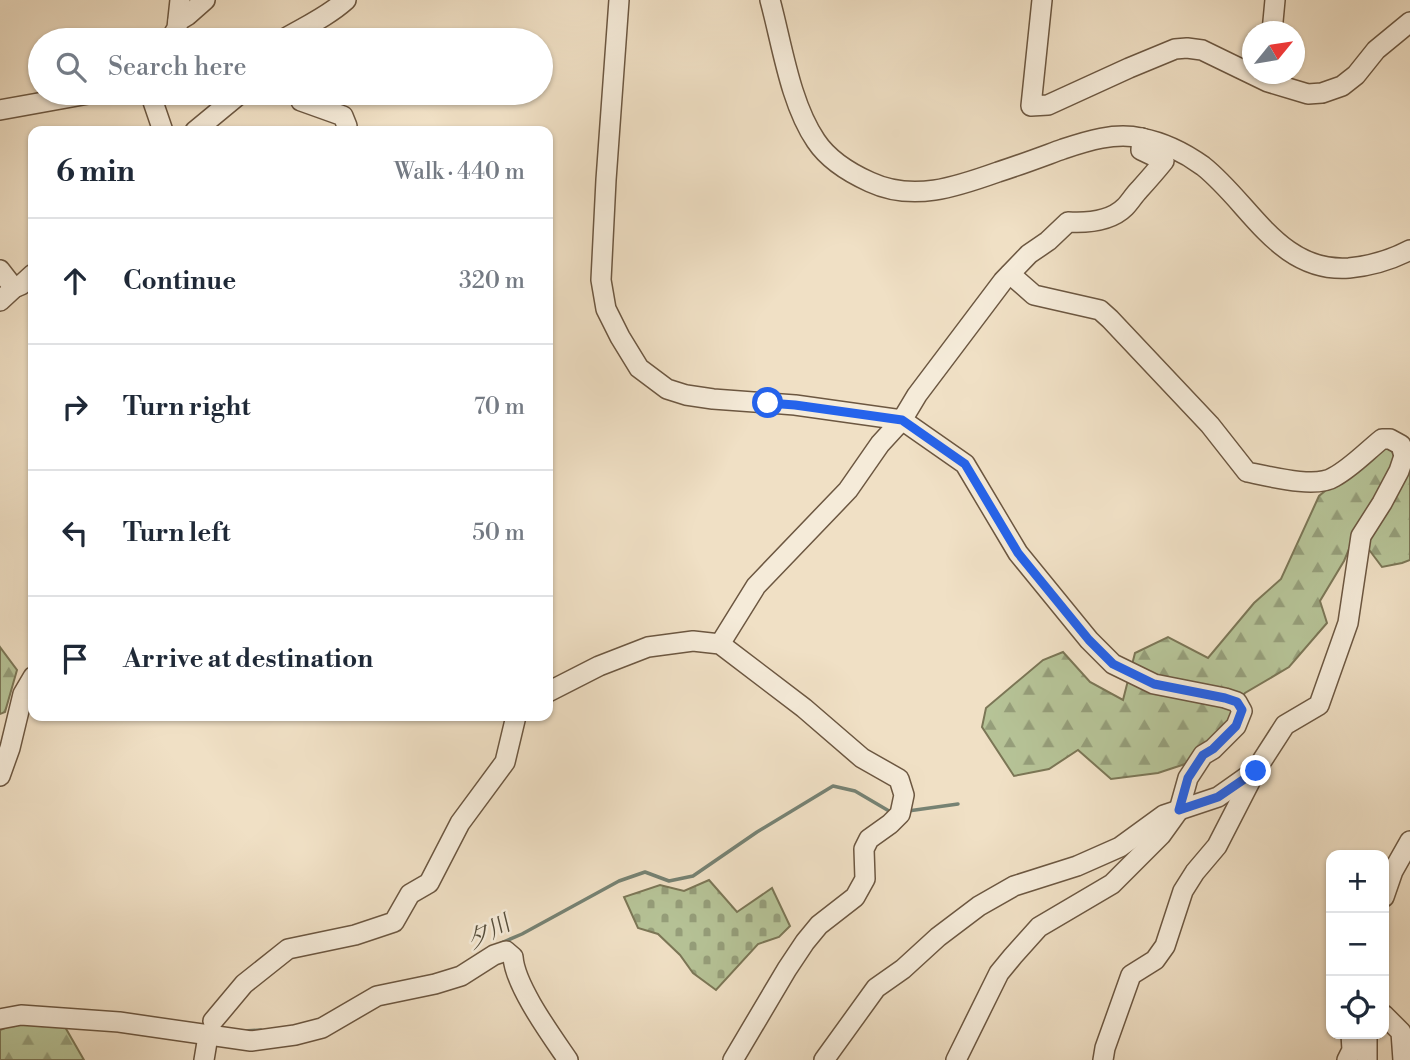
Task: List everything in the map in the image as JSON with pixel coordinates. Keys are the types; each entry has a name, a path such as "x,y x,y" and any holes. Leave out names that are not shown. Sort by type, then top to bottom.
{"street":[{"path":"177,28 180,0"},
{"path":"178,20 205,0"},
{"path":"317,28 346,0"},
{"path":"619,0 601,280 607,309 639,368 667,389 686,395 795,405 902,420 965,464 1018,553 1089,640 1113,664 1154,684 1237,702 1242,710 1236,726 1203,755 1188,778 1179,810 1161,835 1112,884 1039,928 999,973 956,1060"},
{"path":"770,0 805,123 832,159 871,183 916,192 940,191 1086,141 1108,137 1142,138 1180,152 1201,165 1273,238 1304,261 1320,266 1357,267 1380,262 1410,250"},
{"path":"1042,0 1031,106 1048,105 1074,95 1175,49 1195,48 1242,67"},
{"path":"1273,21 1275,0"},
{"path":"1284,84 1308,94 1322,93 1342,86 1356,75 1376,50 1410,22"},
{"path":"0,110 28,105"},
{"path":"154,105 161,126"},
{"path":"201,126 226,105"},
{"path":"312,105 343,116 347,126"},
{"path":"720,644 756,586 848,490 1003,281 1028,254 1048,241 1068,222 1085,223 1117,214 1164,161 1140,150 1142,138"},
{"path":"0,270 7,294 28,279"},
{"path":"1010,274 1034,295 1100,310 1210,425 1247,472 1284,480 1321,482 1333,478 1382,439 1390,439 1401,445 1404,456 1382,503 1361,536 1348,623 1319,705 1285,725 1256,771 1217,846 1183,891 1165,946 1155,960 1131,975 1103,1060"},
{"path":"553,689 599,666 648,647 693,641 720,644 804,708 862,758 899,779 902,804 890,824 869,838 864,849 865,879 855,897 819,925 805,942 733,1060"},
{"path":"0,776 23,694 28,686"},
{"path":"204,1060 210,1029 244,984 288,949 355,935 394,922 411,894 429,883 460,823 505,762 515,721"},
{"path":"824,1060 876,988 979,906 1014,886 1077,866 1120,847 1164,815 1218,797 1256,771"},
{"path":"1389,884 1410,841"},
{"path":"0,1019 21,1014 210,1029 251,1041 322,1028 377,996 461,976 494,955 506,951 513,957 513,967 535,1010 568,1060"},
{"path":"1389,1020 1401,1032 1403,1060"},
{"path":"1347,1060 1352,1050 1351,1039"},
{"path":"1367,1039 1367,1060"}],"green space":[{"path":"1389,444 1395,459 1388,479 1360,523 1344,561 1320,601 1327,623 1289,667 1245,693 1220,733 1185,764 1158,773 1111,779 1078,750 1049,769 1014,776 982,727 986,708 1043,660 1063,652 1090,682 1123,700 1135,653 1168,637 1208,658 1254,603 1281,579 1319,496 1370,454"},
{"path":"1410,456 1410,560 1382,567 1367,547 1366,536"},
{"path":"0,647 17,670 5,712 0,714"},
{"path":"709,880 737,912 772,888 790,926 779,937 758,944 716,990 693,973 680,955 658,934 638,928 624,897 660,885 684,891"},
{"path":"15,1024 65,1027 84,1060 0,1060 0,1030"}],"waterway":[{"name":"夕川","path":"501,943 619,881 645,872 669,881 693,876 757,832 833,786 855,791 893,811"},
{"name":"夕川","path":"908,811 958,804"},
{"name":"夕川","path":"244,1031 261,1030"}],"route":[{"path":"768,403 902,420 965,464 1018,553 1089,640 1113,664 1154,684 1237,702 1242,710 1236,726 1203,755 1188,778 1179,810 1218,797 1256,771"}]}
